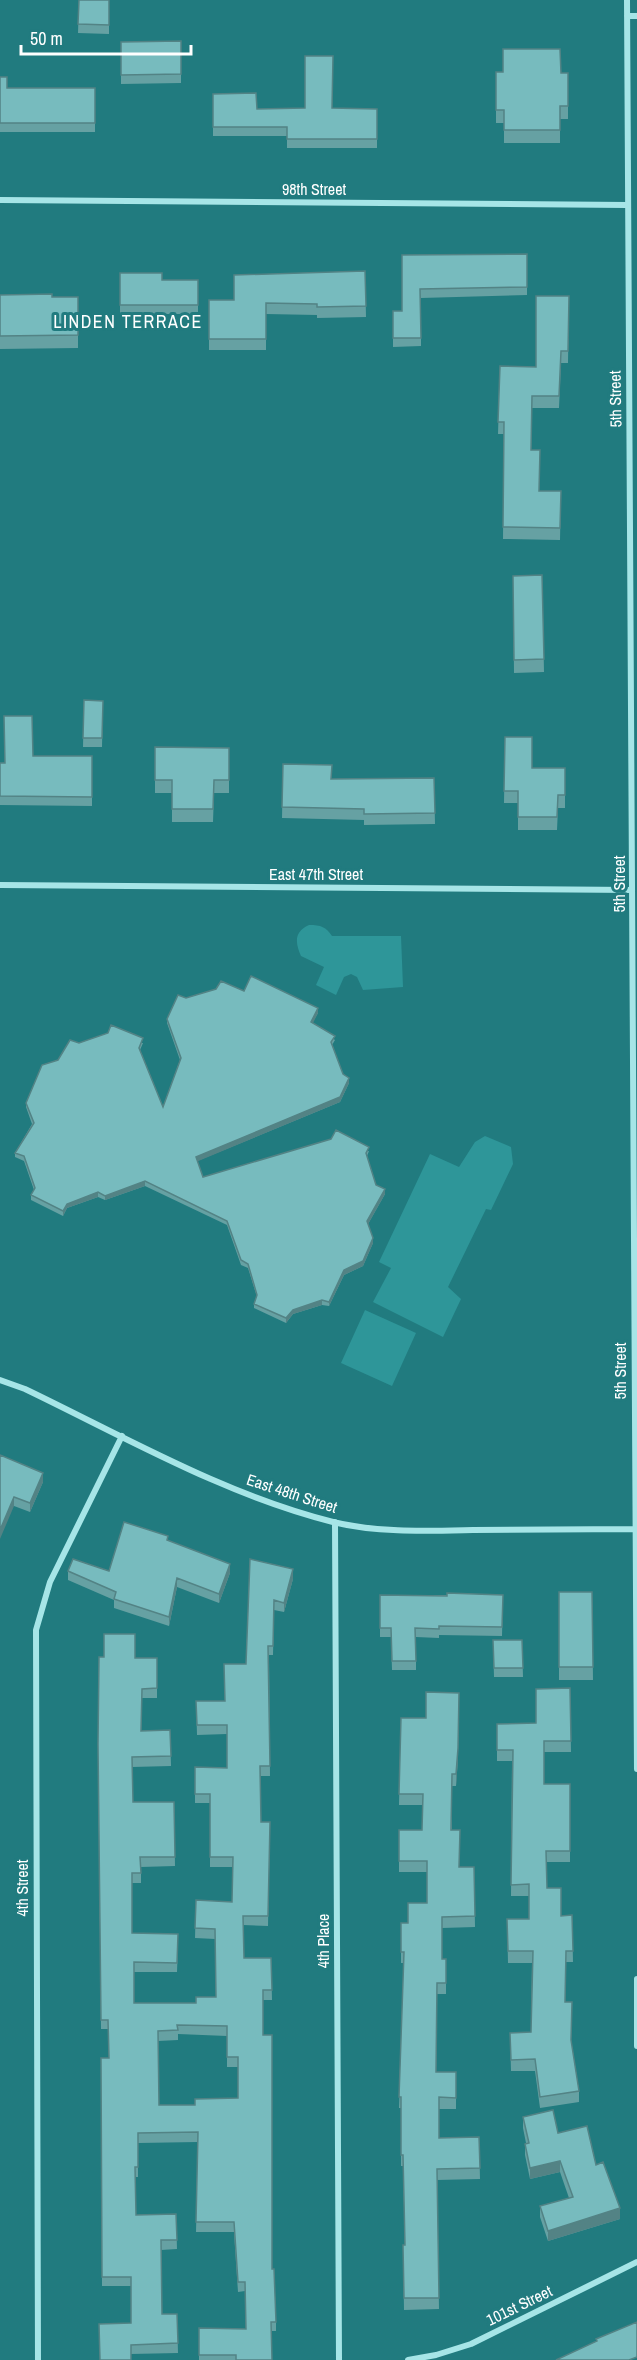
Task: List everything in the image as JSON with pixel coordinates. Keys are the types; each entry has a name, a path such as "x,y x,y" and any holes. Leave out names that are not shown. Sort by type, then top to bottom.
{"street":[{"name":"5th Street","path":"627,0 628,321 634,623 632,890 635,924 637,1769"},
{"path":"627,16 637,16"},
{"name":"98th Street","path":"0,200 627,205"},
{"path":"628,321 637,321"},
{"name":"East 47th Street","path":"0,885 632,890"},
{"name":"East 48th Street","path":"0,1380 25,1389 181,1466 245,1493 335,1522 392,1529 435,1531 636,1529"},
{"name":"4th Street","path":"38,2360 36,1630 50,1582 122,1436"},
{"name":"4th Place","path":"335,1522 339,2360"},
{"path":"637,1979 637,2046"},
{"name":"101st Street","path":"408,2360 436,2355 471,2344 637,2262"}],"shaded area":[{"path":"309,925 323,927 332,936 401,936 403,987 363,990 357,977 351,974 344,977 336,995 316,985 324,967 301,956 297,942 298,934"},
{"path":"485,1136 511,1147 513,1164 491,1210 486,1209 448,1287 461,1299 443,1337 373,1302 391,1268 379,1262 430,1154 459,1167 475,1142"},
{"path":"365,1310 416,1333 392,1386 341,1363"}],"building":[{"path":"79,0 109,0 109,25 78,24"},
{"path":"181,41 181,74 121,75 121,42"},
{"path":"503,49 560,49 561,73 568,73 568,106 560,106 560,130 504,130 504,110 496,110 496,72 503,72"},
{"path":"305,56 333,56 332,108 377,109 377,139 287,139 287,127 213,127 213,94 256,93 257,109 305,108"},
{"path":"0,77 7,77 7,88 95,88 95,123 0,123"},
{"path":"527,254 527,287 420,289 421,338 393,338 393,311 402,311 402,255"},
{"path":"365,271 366,306 317,307 317,304 266,303 266,339 209,339 209,300 234,300 234,275"},
{"path":"120,273 162,273 162,280 198,280 198,305 120,305"},
{"path":"52,294 52,297 78,297 78,335 0,336 0,295"},
{"path":"536,296 569,296 568,351 561,351 559,396 532,396 531,450 540,450 539,491 561,491 560,528 503,527 504,422 498,422 500,366 536,367"},
{"path":"542,575 544,659 514,660 513,576"},
{"path":"84,700 103,701 102,738 83,738"},
{"path":"4,716 32,716 33,756 92,756 92,797 0,796 0,763 5,763"},
{"path":"505,737 532,737 532,768 565,768 565,795 558,795 557,817 518,817 518,791 504,791"},
{"path":"155,747 229,748 229,780 214,780 213,809 172,809 172,780 155,780"},
{"path":"283,764 332,765 331,779 434,778 435,813 364,814 364,809 282,807"},
{"path":"251,976 318,1008 311,1022 335,1036 331,1042 343,1074 349,1078 340,1097 196,1157 203,1177 331,1139 336,1130 369,1147 366,1153 376,1185 385,1189 367,1221 373,1238 363,1261 344,1270 329,1302 322,1300 293,1310 286,1318 254,1304 257,1295 248,1264 241,1260 227,1221 145,1181 105,1196 98,1192 67,1204 63,1211 31,1195 35,1188 24,1156 15,1153 34,1123 26,1103 42,1065 58,1060 70,1040 79,1043 108,1033 111,1025 143,1038 139,1048 163,1107 181,1058 167,1019 178,995 186,998 216,989 221,981 244,991"},
{"path":"0,1455 43,1473 30,1503 14,1497 0,1530"},
{"path":"124,1522 168,1536 167,1540 230,1564 219,1594 177,1578 169,1617 114,1599 116,1592 68,1571 73,1559 109,1571"},
{"path":"250,1559 293,1569 284,1603 274,1600 273,1646 268,1646 270,1766 260,1766 261,1822 270,1822 268,1916 243,1916 244,1958 271,1958 272,1990 263,1990 263,2035 272,2035 272,2269 274,2269 276,2322 271,2322 272,2360 236,2360 236,2355 199,2355 199,2328 246,2329 245,2282 238,2282 234,2222 196,2222 198,2132 138,2133 138,2167 135,2167 136,2215 176,2214 177,2240 161,2240 162,2314 177,2314 178,2343 131,2345 131,2360 100,2360 99,2324 131,2323 131,2277 102,2277 101,2058 109,2058 108,2020 101,2020 99,1657 104,1657 104,1634 135,1634 135,1658 157,1658 157,1688 142,1689 141,1731 170,1730 171,1756 132,1757 133,1802 174,1802 175,1857 140,1857 141,1873 132,1873 132,1933 178,1934 177,1963 134,1962 134,2003 196,2003 196,1997 216,1997 215,1929 195,1928 196,1900 232,1902 233,1857 210,1857 210,1794 195,1794 195,1767 227,1768 227,1725 197,1725 196,1701 225,1701 224,1664 246,1664","holes":["177,2025 227,2026 227,2057 238,2057 238,2098 195,2099 195,2105 159,2105 158,2031 178,2030"]},
{"path":"559,1592 592,1592 593,1667 559,1667"},
{"path":"447,1593 503,1595 502,1627 415,1628 416,1661 392,1661 391,1628 380,1628 380,1595 447,1596"},
{"path":"493,1640 522,1640 523,1668 494,1668"},
{"path":"570,1688 571,1741 544,1741 544,1784 570,1784 570,1851 546,1851 547,1888 561,1888 561,1916 572,1915 573,1951 566,1951 565,2002 572,2002 571,2040 579,2091 540,2097 535,2059 511,2060 510,2033 531,2032 533,1951 508,1951 507,1919 529,1919 529,1884 511,1885 513,1750 497,1750 497,1724 536,1723 536,1689"},
{"path":"426,1692 459,1693 456,1774 452,1774 451,1830 460,1830 459,1867 474,1867 475,1916 442,1917 442,1959 446,1959 446,1983 437,1983 436,2072 456,2072 456,2098 439,2097 439,2138 479,2137 480,2168 437,2169 439,2298 404,2298 403,2155 401,2155 401,2097 399,2097 404,1952 401,1952 401,1923 408,1923 408,1903 427,1903 427,1861 399,1861 399,1830 422,1830 423,1794 399,1794 401,1718 426,1718"},
{"path":"553,2110 558,2133 587,2126 596,2165 603,2162 620,2208 548,2231 540,2206 573,2197 560,2161 530,2168 525,2144 529,2143 523,2117"},
{"path":"637,2322 637,2357 629,2360 556,2360 597,2341 596,2339"}],"district":[{"name":"LINDEN TERRACE","path":"128,322"}]}
